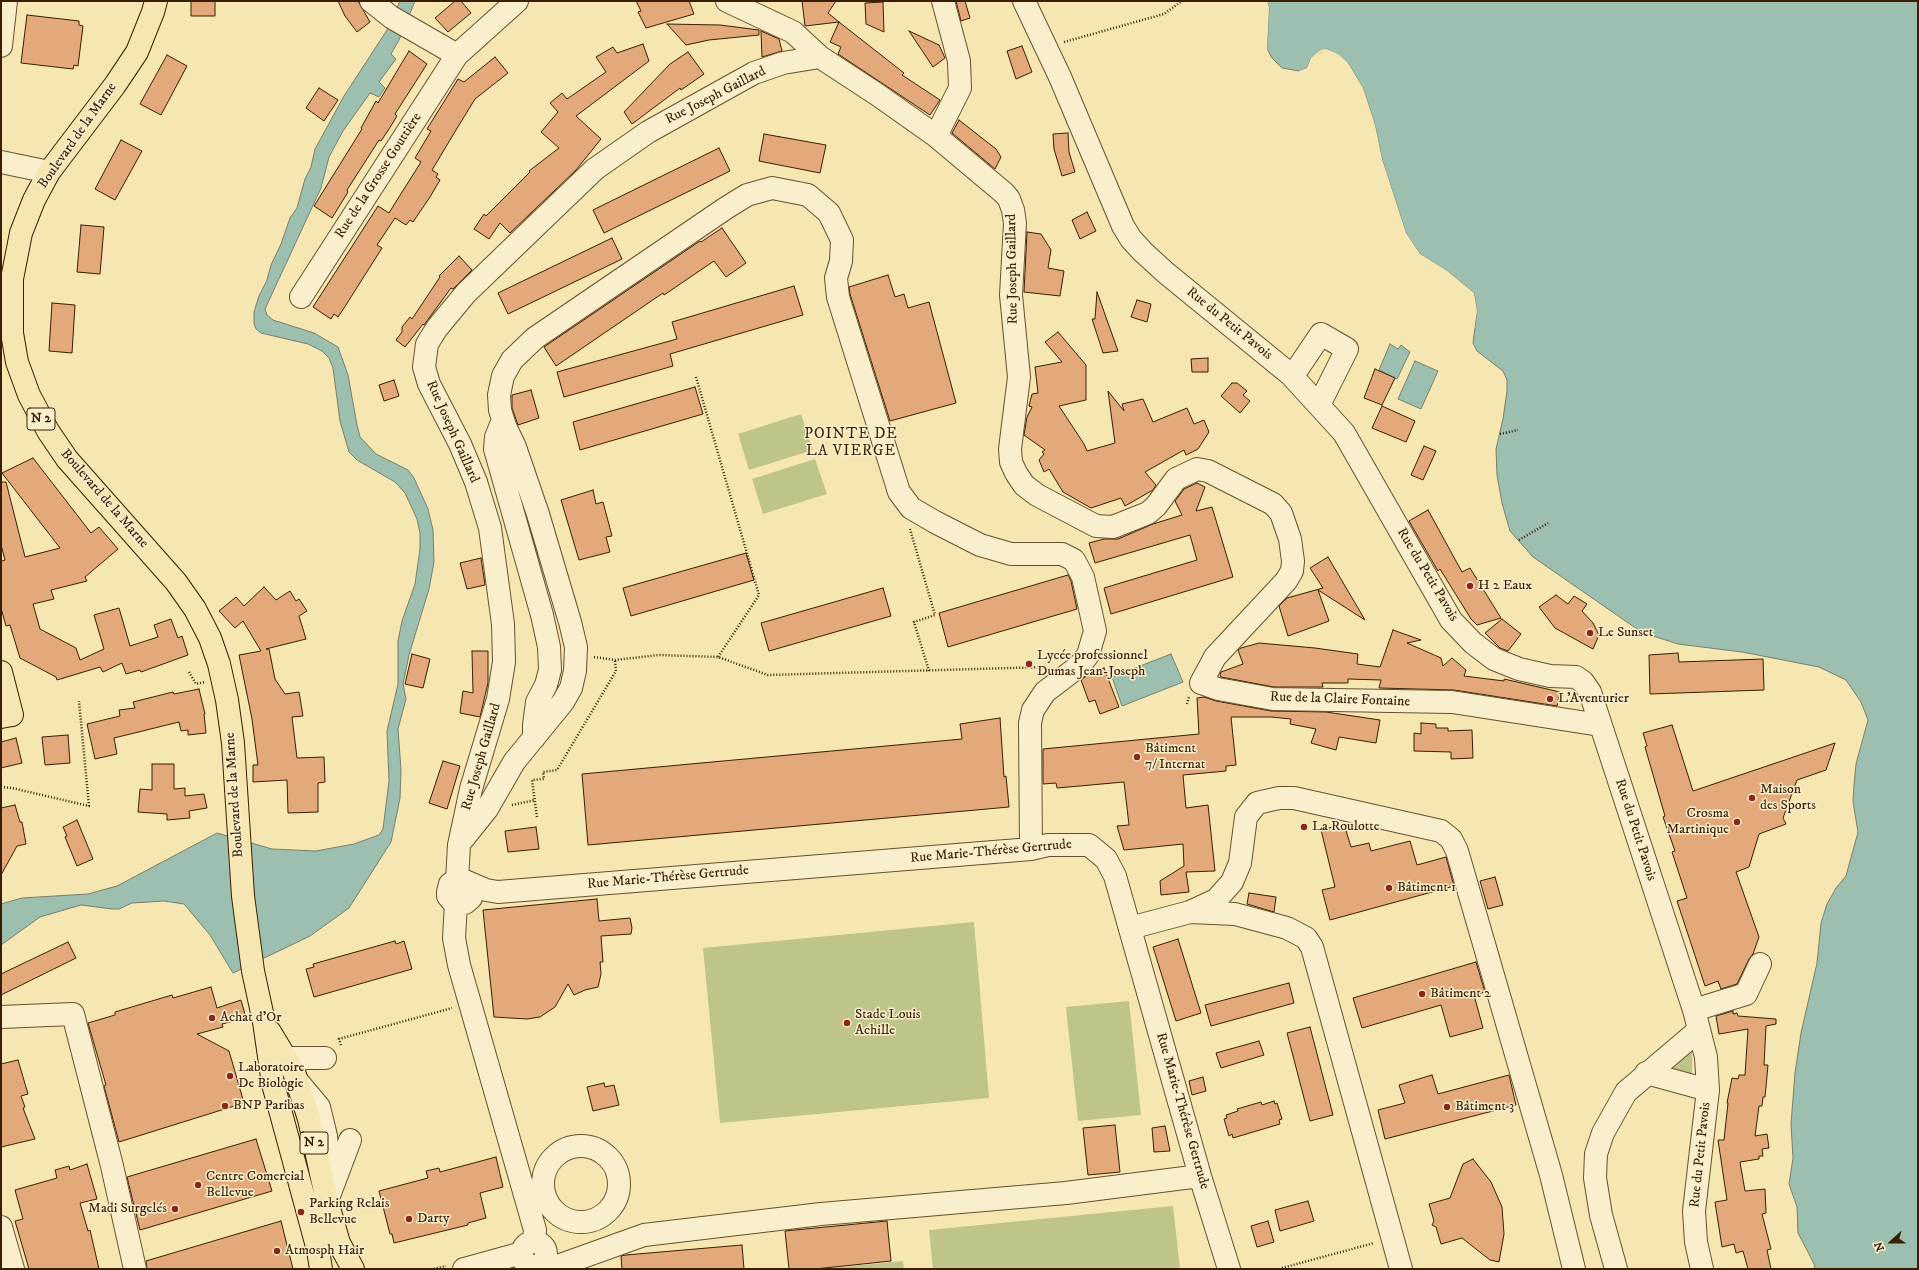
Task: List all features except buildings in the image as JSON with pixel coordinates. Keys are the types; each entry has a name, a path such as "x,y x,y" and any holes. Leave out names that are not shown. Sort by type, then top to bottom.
{"main road":[{"name":"Boulevard de la Marne","path":"156,1 154,12 137,52 115,85 49,172 34,200 21,233 12,279 12,333 17,362 29,395 48,431 68,458 176,582 195,610 210,638 227,700 233,743 243,896 253,972 264,1022 273,1084 318,1250 321,1269"},
{"path":"1,672 7,716"},
{"name":"Boulevard de la Marne","path":"264,1022 294,1072 298,1082 309,1119 327,1201 339,1243 353,1269"}],"street":[{"path":"1,46 6,1"},
{"path":"371,1 391,17 457,55"},
{"name":"Rue de la Grosse Gouttière","path":"301,297 457,55 517,1"},
{"path":"728,1 793,32 820,57"},
{"path":"936,136 960,88 959,61 943,1"},
{"name":"Rue du Petit Pavois","path":"1024,1 1048,50 1123,226 1142,252 1291,375 1344,433 1363,462 1451,620 1473,643 1494,659 1519,669 1550,676 1576,677 1583,682 1590,692 1696,1020 1706,1057 1708,1090 1694,1211 1696,1242 1702,1269"},
{"name":"Rue Joseph Gaillard","path":"463,881 459,845 471,790 498,699 504,662 503,624 490,528 476,482 462,450 429,384 424,368 427,344 437,328 466,293 596,169 648,132 754,73 783,63 820,57 878,95 936,136 1004,193 1009,199 1013,210 1014,229 1011,296 1019,377 1010,449 1011,462 1024,485 1037,495 1096,526 1102,527 1113,527 1148,513 1156,506 1176,479 1184,474 1198,469 1208,471 1273,504"},
{"path":"1,162 49,172"},
{"path":"459,845 487,808 514,762 566,697 571,688 576,656 570,622 538,514 515,447 500,410 499,395 503,376 512,360 535,338 726,208 748,195 772,188 808,195 829,214 842,240 841,261 836,278 838,297 899,492 911,508 980,545 1011,554 1062,554 1074,560 1083,577 1096,632 1088,655 1079,666 1045,692 1034,710 1030,723 1030,849"},
{"path":"1291,375 1296,371 1321,334 1347,349 1319,405"},
{"path":"503,420 496,437 495,449 540,607 549,647 550,670 546,685 537,702 534,738"},
{"name":"Rue de la Claire Fontaine","path":"1273,504 1281,513 1290,539 1294,561 1292,571 1286,581 1215,657 1201,683 1218,689 1273,699 1452,702 1600,725"},
{"path":"1130,928 1190,912 1216,900 1232,882 1240,863 1246,817 1256,803 1279,798 1294,798 1441,831 1451,839 1457,851 1548,1168 1574,1269"},
{"name":"Rue Marie-Thérèse Gertrude","path":"463,881 486,890 498,892 1030,849 1048,845 1088,845 1106,859 1115,876 1200,1176 1229,1269"},
{"path":"463,881 450,884 448,892 450,900 456,903 454,938 464,983 518,1169 536,1255"},
{"path":"1190,912 1235,914 1287,928 1306,938 1312,947 1401,1269"},
{"path":"1616,1269 1601,1215 1594,1178 1596,1154 1603,1133 1626,1092 1646,1074 1696,1020 1746,994 1760,964"},
{"path":"1,1017 73,1014 112,1166 135,1269"},
{"path":"285,1058 324,1058"},
{"path":"1646,1074 1708,1090"},
{"path":"327,1201 350,1140"},
{"path":"584,1146 596,1149 606,1156 614,1165 618,1176 619,1188 615,1200 609,1210 599,1218 575,1222 564,1218 554,1210 548,1202 544,1192 544,1182 546,1170 552,1160 561,1152 572,1147 584,1146"},
{"path":"518,1169 544,1182"},
{"path":"464,1269 644,1235 821,1214 1066,1193 1200,1176"},
{"path":"502,1269 536,1255 554,1210"},
{"path":"1,1227 13,1269"}],"path":[{"path":"1048,50 1072,39 1164,14 1182,1"},
{"path":"696,377 759,595 718,656"},
{"path":"1500,434 1518,430"},
{"path":"908,521 935,615 914,622 929,671"},
{"path":"1519,540 1548,523"},
{"path":"576,656 615,660 659,655 718,656 768,675 1048,667"},
{"path":"537,817 532,780 544,779 543,772 557,770 616,671 615,660"},
{"path":"1,787 12,788 88,806 79,701"},
{"path":"324,1058 343,1053 339,1039 454,1008"},
{"path":"1282,1268 1392,1238"}],"green space":[{"path":"801,414 813,450 749,470 738,434"},
{"path":"815,459 827,494 763,514 752,479"},
{"name":"Stade Louis Achille","path":"974,922 989,1098 720,1123 703,948"},
{"path":"1129,1001 1141,1115 1078,1121 1066,1007"},
{"path":"1690,1049 1692,1053 1692,1077 1669,1069"},
{"path":"1173,1206 1180,1269 933,1269 929,1230"},
{"path":"903,1261 904,1269 822,1269"}],"shaded area":[{"path":"400,1 415,1 399,40 391,54 396,59 379,82 385,88 379,97 370,93 343,131 329,157 321,188 265,309 267,315 273,320 314,333 338,347 348,375 360,437 376,454 408,470 414,478 428,509 433,530 434,562 429,589 409,655 403,684 406,699 398,729 401,770 400,798 391,842 349,908 310,936 233,973 210,935 184,904 164,901 132,903 119,909 81,905 40,917 1,945 1,904 22,898 88,894 117,886 217,833 272,849 316,851 354,844 379,835 383,829 389,781 387,731 398,684 398,641 402,621 415,584 420,549 420,533 417,519 405,493 395,482 357,460 349,452 340,421 333,368 329,358 322,351 308,344 261,333 256,329 254,324 254,312 290,218 297,208 305,179 311,167 315,149 344,96 387,30"},
{"path":"1267,1 1918,1 1918,1269 1813,1269 1815,1266 1798,1233 1797,1207 1789,1184 1793,1158 1791,1124 1795,1073 1801,1033 1817,963 1821,923 1827,904 1836,888 1846,876 1858,832 1853,802 1854,785 1856,764 1868,720 1861,702 1846,680 1819,667 1742,652 1678,644 1637,629 1533,557 1510,531 1502,503 1497,475 1496,449 1503,419 1507,380 1503,371 1477,351 1473,343 1477,311 1474,293 1446,270 1420,254 1406,233 1382,159 1375,125 1363,88 1348,63 1327,49 1311,58 1307,68 1299,71 1282,68 1272,58 1267,49 1269,7"},
{"path":"1390,344 1398,349 1401,345 1410,352 1397,379 1379,370"},
{"path":"1415,361 1438,371 1421,409 1398,399"},
{"path":"1171,654 1183,682 1122,706 1112,677"}],"pier":[{"path":"1265,1 1267,1 1269,7 1267,49 1272,62 1265,49 1267,7"},
{"path":"1327,49 1339,55 1348,63 1363,88 1375,125 1382,159 1406,233 1420,254 1446,270 1474,293 1477,311 1474,330 1472,330 1475,311 1472,294 1445,272 1419,255 1404,234 1380,160 1373,126 1361,89 1346,64 1338,57 1327,51 1322,52 1312,59 1308,70 1300,73 1299,71 1307,68 1311,58 1321,50"}],"place":[{"name":"H 2 Eaux","path":"1470,586"},
{"name":"Le Sunset","path":"1590,633"},
{"name":"Lycée professionnel Dumas Jean-Joseph","path":"1029,664"},
{"name":"L'Aventurier","path":"1550,699"},
{"name":"Bâtiment 7/ Internat","path":"1137,757"},
{"name":"Maison des Sports","path":"1752,798"},
{"name":"Crosma Martinique","path":"1737,822"},
{"name":"La Roulotte","path":"1304,827"},
{"name":"Bâtiment 1","path":"1389,888"},
{"name":"Bâtiment 2","path":"1422,994"},
{"name":"Achat d'Or","path":"212,1018"},
{"name":"Stade Louis Achille","path":"847,1023"},
{"name":"Laboratoire De Biologie","path":"230,1076"},
{"name":"BNP Paribas","path":"225,1106"},
{"name":"Bâtiment 3","path":"1447,1107"},
{"name":"Centre Comercial Bellevue","path":"198,1185"},
{"name":"Madi Surgelés","path":"175,1209"},
{"name":"Parking Relais Bellevue","path":"301,1212"},
{"name":"Darty","path":"409,1219"},
{"name":"Atmosph Hair","path":"277,1251"}],"district":[{"name":"POINTE DE LA VIERGE","path":"851,444"}]}
